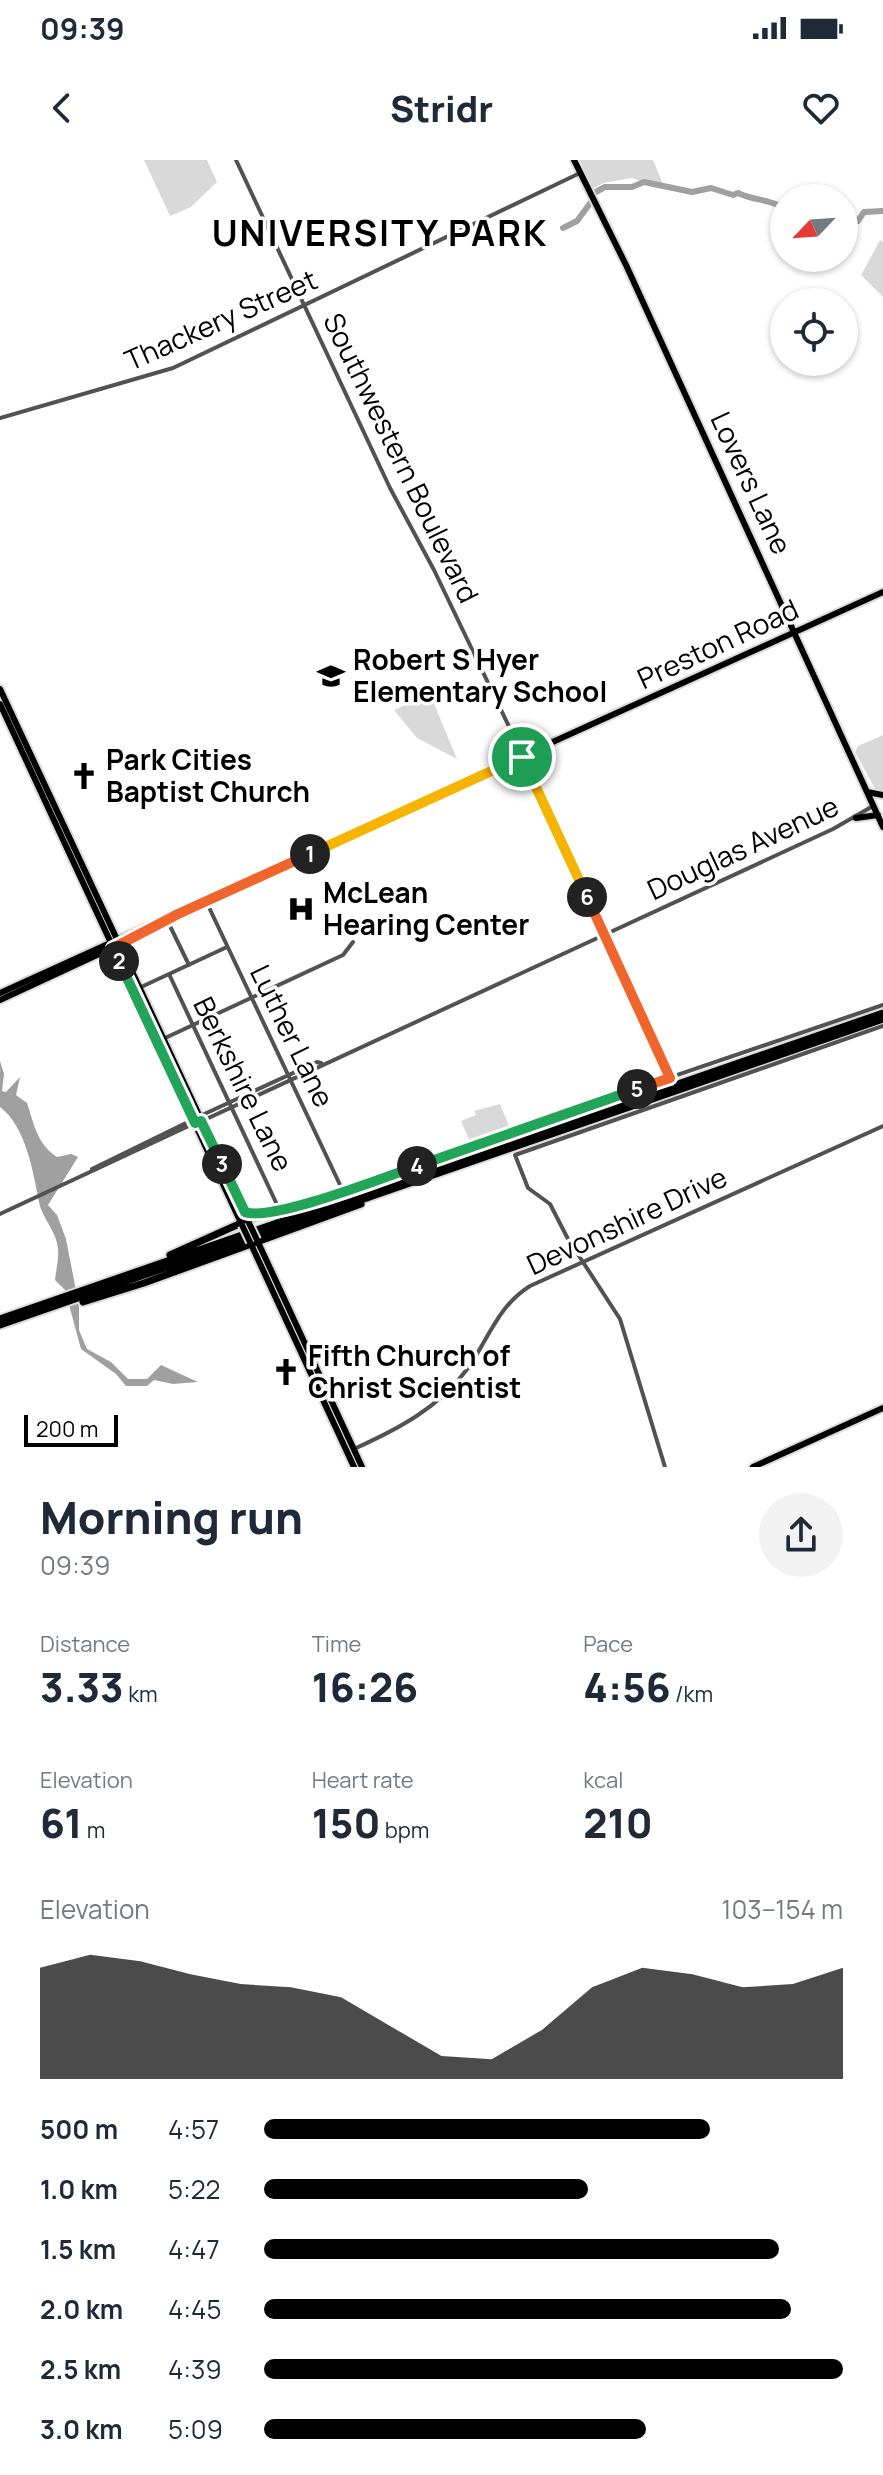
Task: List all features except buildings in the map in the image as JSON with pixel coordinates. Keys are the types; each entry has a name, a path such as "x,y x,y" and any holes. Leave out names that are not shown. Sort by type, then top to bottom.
{"highway":[{"path":"0,1319 883,1013"},
{"path":"38,1313 883,1019"},
{"path":"303,1204 402,1180"},
{"path":"0,1325 144,1283 345,1211 390,1190"},
{"path":"145,1268 245,1221"}],"main road":[{"name":"Lovers Lane","path":"574,160 628,268 883,827"},
{"name":"Preston Road","path":"0,993 172,919 883,592"},
{"path":"0,689 142,1011 204,1134 350,1450 362,1467"},
{"path":"0,704 139,988 197,1120"},
{"path":"12,730 29,762 34,763"},
{"path":"867,792 883,796"},
{"path":"856,818 878,815"},
{"name":"Preston Road","path":"0,1000 115,944"},
{"path":"142,1011 163,1039"},
{"path":"245,1221 303,1204"},
{"path":"761,1467 883,1410"},
{"path":"350,1450 354,1467"},
{"path":"753,1467 780,1457"}],"street":[{"name":"Southwestern Boulevard","path":"236,160 522,757 670,1078"},
{"name":"Thackery Street","path":"0,418 161,374 580,173"},
{"name":"Douglas Avenue","path":"0,1214 231,1104 856,818 883,796"},
{"name":"Luther Lane","path":"206,901 342,1189"},
{"name":"Berkshire Lane","path":"172,919 189,965"},
{"path":"163,1039 343,955 353,942"},
{"path":"139,988 227,947"},
{"name":"Berkshire Lane","path":"169,974 280,1211"},
{"path":"303,1204 883,1005"},
{"path":"665,1467 650,1427 624,1328 604,1289 584,1262 550,1204 528,1188 515,1155 883,1026"},
{"name":"Devonshire Drive","path":"350,1450 404,1425 437,1402 468,1368 499,1313 517,1295 883,1126"}],"shaded area":[{"path":"144,160 207,160 217,182 191,207 170,216"},
{"path":"580,160 653,160 665,189 632,178 603,183 592,189"},
{"path":"880,240 883,242 883,297 861,275"},
{"path":"430,694 457,759 417,738 394,710"},
{"path":"883,735 883,790 877,792 855,752 858,746"},
{"path":"0,1061 4,1074 2,1091 6,1092 20,1077 16,1095 27,1103 45,1146 57,1157 71,1154 78,1157 48,1205 57,1215 66,1239 79,1306 79,1330 87,1349 111,1362 128,1379 147,1379 161,1365 198,1382 173,1384 154,1380 147,1386 126,1386 116,1374 81,1349 65,1290 55,1280 57,1243 41,1208 27,1150 16,1126 0,1107"},
{"path":"500,1104 511,1130 471,1144 461,1121 476,1115 474,1111"}],"waterway":[{"path":"594,193 605,187 632,187 644,182 692,192 711,188 770,202"},
{"path":"563,228 577,221 591,202"},
{"path":"858,221 864,212 883,211"}],"place":[{"name":"Robert S Hyer Elementary School","path":"331,676"},
{"name":"Park Cities Baptist Church","path":"84,776"},
{"name":"McLean Hearing Center","path":"301,909"},
{"name":"Fifth Church of Christ Scientist","path":"286,1372"}],"district":[{"name":"UNIVERSITY PARK","path":"380,233"}],"route":[{"path":"522,757 670,1078 280,1211 254,1215 245,1212 201,1121 195,1123 113,948 192,907 522,757"}]}
